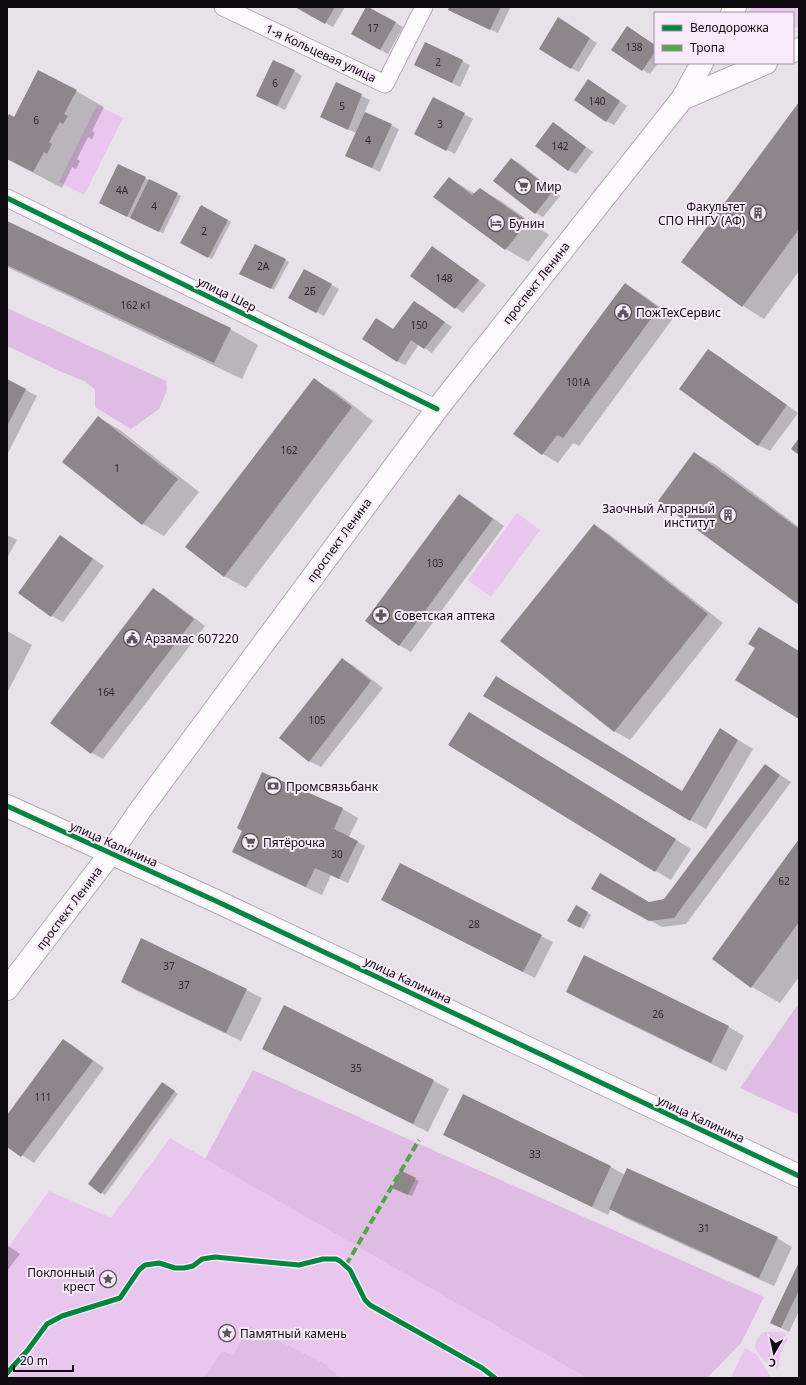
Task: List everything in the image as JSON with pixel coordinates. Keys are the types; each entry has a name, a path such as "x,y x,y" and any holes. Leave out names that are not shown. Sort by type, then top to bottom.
{"main road":[{"name":"проспект Ленина","path":"7,989 110,854 437,409 682,99 701,64"},
{"path":"682,99 764,64"},
{"name":"улица Калинина","path":"7,806 110,854 164,877 799,1176"}],"street":[{"name":"1-я Кольцевая улица","path":"223,7 385,84 424,7"},
{"name":"улица Шер","path":"7,198 437,409"}],"shaded area":[{"path":"752,7 799,7 799,26 794,28 794,12 749,12"},
{"path":"97,105 123,118 84,195 59,182"},
{"path":"7,308 166,381 167,390 159,409 131,429 95,407 95,390 86,382 7,346"},
{"path":"517,513 540,530 491,597 468,580"},
{"path":"799,1003 799,1115 740,1088"},
{"path":"253,1070 764,1297 741,1343 707,1378 587,1378 205,1159"},
{"path":"170,1138 587,1378 7,1378 7,1249 49,1191 111,1218"},
{"path":"249,1326 329,1366 328,1368 336,1373 335,1375 341,1378 203,1378 223,1351 233,1356"},
{"path":"764,1332 783,1332 787,1337 777,1369 765,1361 757,1352 755,1346 757,1339"},
{"path":"745,1348 757,1355 771,1378 731,1378"}],"building":[{"path":"295,7 335,7 325,24"},
{"path":"366,7 396,22 380,50 351,34"},
{"path":"449,7 501,7 490,30 448,10"},
{"path":"558,17 590,38 571,69 539,49"},
{"path":"627,26 654,44 654,53 642,71 611,50"},
{"path":"425,42 463,60 452,83 414,65"},
{"path":"273,60 295,70 277,106 256,96"},
{"path":"38,70 77,90 64,114 68,116 63,124 60,122 49,142 52,144 47,154 44,152 33,172 7,159 7,118 9,114 14,117"},
{"path":"588,79 620,101 606,122 574,100"},
{"path":"336,82 362,94 348,130 320,117"},
{"path":"433,97 465,113 446,151 414,134"},
{"name":"Факультет СПО ННГУ (АФ)","path":"799,102 799,229 742,307 681,262"},
{"path":"365,112 392,124 372,168 345,156"},
{"path":"553,122 586,147 568,171 535,146"},
{"name":"Мир","path":"511,158 553,191 535,214 493,181"},
{"path":"118,164 146,177 127,217 99,203"},
{"path":"449,177 472,195 480,188 528,222 505,250 433,197"},
{"path":"149,179 178,193 159,232 130,218"},
{"path":"201,205 228,220 208,258 180,243"},
{"path":"7,221 231,328 214,363 7,265"},
{"path":"255,244 286,259 271,289 239,274"},
{"path":"432,246 479,280 455,309 410,276"},
{"path":"304,269 332,284 316,313 288,298"},
{"path":"625,283 659,308 563,438 557,435 542,455 513,434"},
{"path":"414,301 445,322 424,349 411,340 397,362 362,339 376,318 393,329"},
{"path":"708,349 787,405 758,446 679,389"},
{"path":"314,378 352,407 224,577 185,547"},
{"path":"7,379 26,389 7,426"},
{"path":"98,416 178,479 142,525 62,462"},
{"path":"799,438 799,455 791,449"},
{"name":"Заочный Аграрный институт","path":"694,452 799,529 799,605 658,501"},
{"path":"459,494 493,519 399,646 365,621"},
{"path":"594,524 708,614 614,732 500,641"},
{"path":"60,535 93,559 51,617 18,593"},
{"path":"153,588 194,619 91,754 50,723"},
{"path":"759,627 799,651 799,719 735,680 755,648 748,644"},
{"path":"342,658 371,681 309,762 279,738"},
{"path":"496,676 682,791 720,728 738,740 690,821 483,696"},
{"path":"469,712 676,839 655,872 448,745"},
{"path":"765,764 780,775 674,918 649,921 591,889 600,873 649,902 664,899"},
{"path":"262,772 343,808 334,829 358,841 339,879 315,868 306,887 232,852 242,831 237,828"},
{"path":"799,839 799,922 751,988 712,959"},
{"path":"400,863 542,935 523,972 381,900"},
{"path":"576,905 588,912 580,928 567,921"},
{"path":"141,938 247,989 226,1033 121,982"},
{"path":"584,955 729,1026 711,1063 566,992"},
{"path":"284,1005 434,1080 413,1124 262,1049"},
{"path":"63,1039 93,1061 21,1157 7,1147 7,1115"},
{"path":"162,1082 175,1091 101,1194 88,1184"},
{"path":"463,1094 611,1166 592,1207 443,1135"},
{"path":"627,1168 778,1237 759,1278 609,1209"},
{"path":"400,1170 416,1178 408,1195 392,1188"},
{"path":"799,1262 799,1290 781,1328 770,1323"}],"marked path":[{"path":"346,1265 419,1140"}],"cycle path":[{"path":"7,198 437,409"},
{"path":"7,806 216,901 799,1176"},
{"path":"7,1373 27,1351 47,1324 62,1316 120,1298 139,1270 145,1265 159,1263 175,1268 184,1268 193,1266 202,1259 215,1257 299,1265 323,1259 336,1259 350,1270 365,1300 370,1305 482,1368 495,1378"}],"place":[{"name":"Мир","path":"523,186"},
{"name":"Факультет СПО ННГУ (АФ)","path":"758,213"},
{"name":"Бунин","path":"496,223"},
{"name":"ПожТехСервис","path":"623,312"},
{"name":"Заочный Аграрный институт","path":"728,515"},
{"name":"Советская аптека","path":"381,615"},
{"name":"Арзамас 607220","path":"132,638"},
{"name":"Промсвязьбанк","path":"273,786"},
{"name":"Пятёрочка","path":"250,842"},
{"name":"Поклонный крест","path":"108,1279"},
{"name":"Памятный камень","path":"227,1333"}]}
